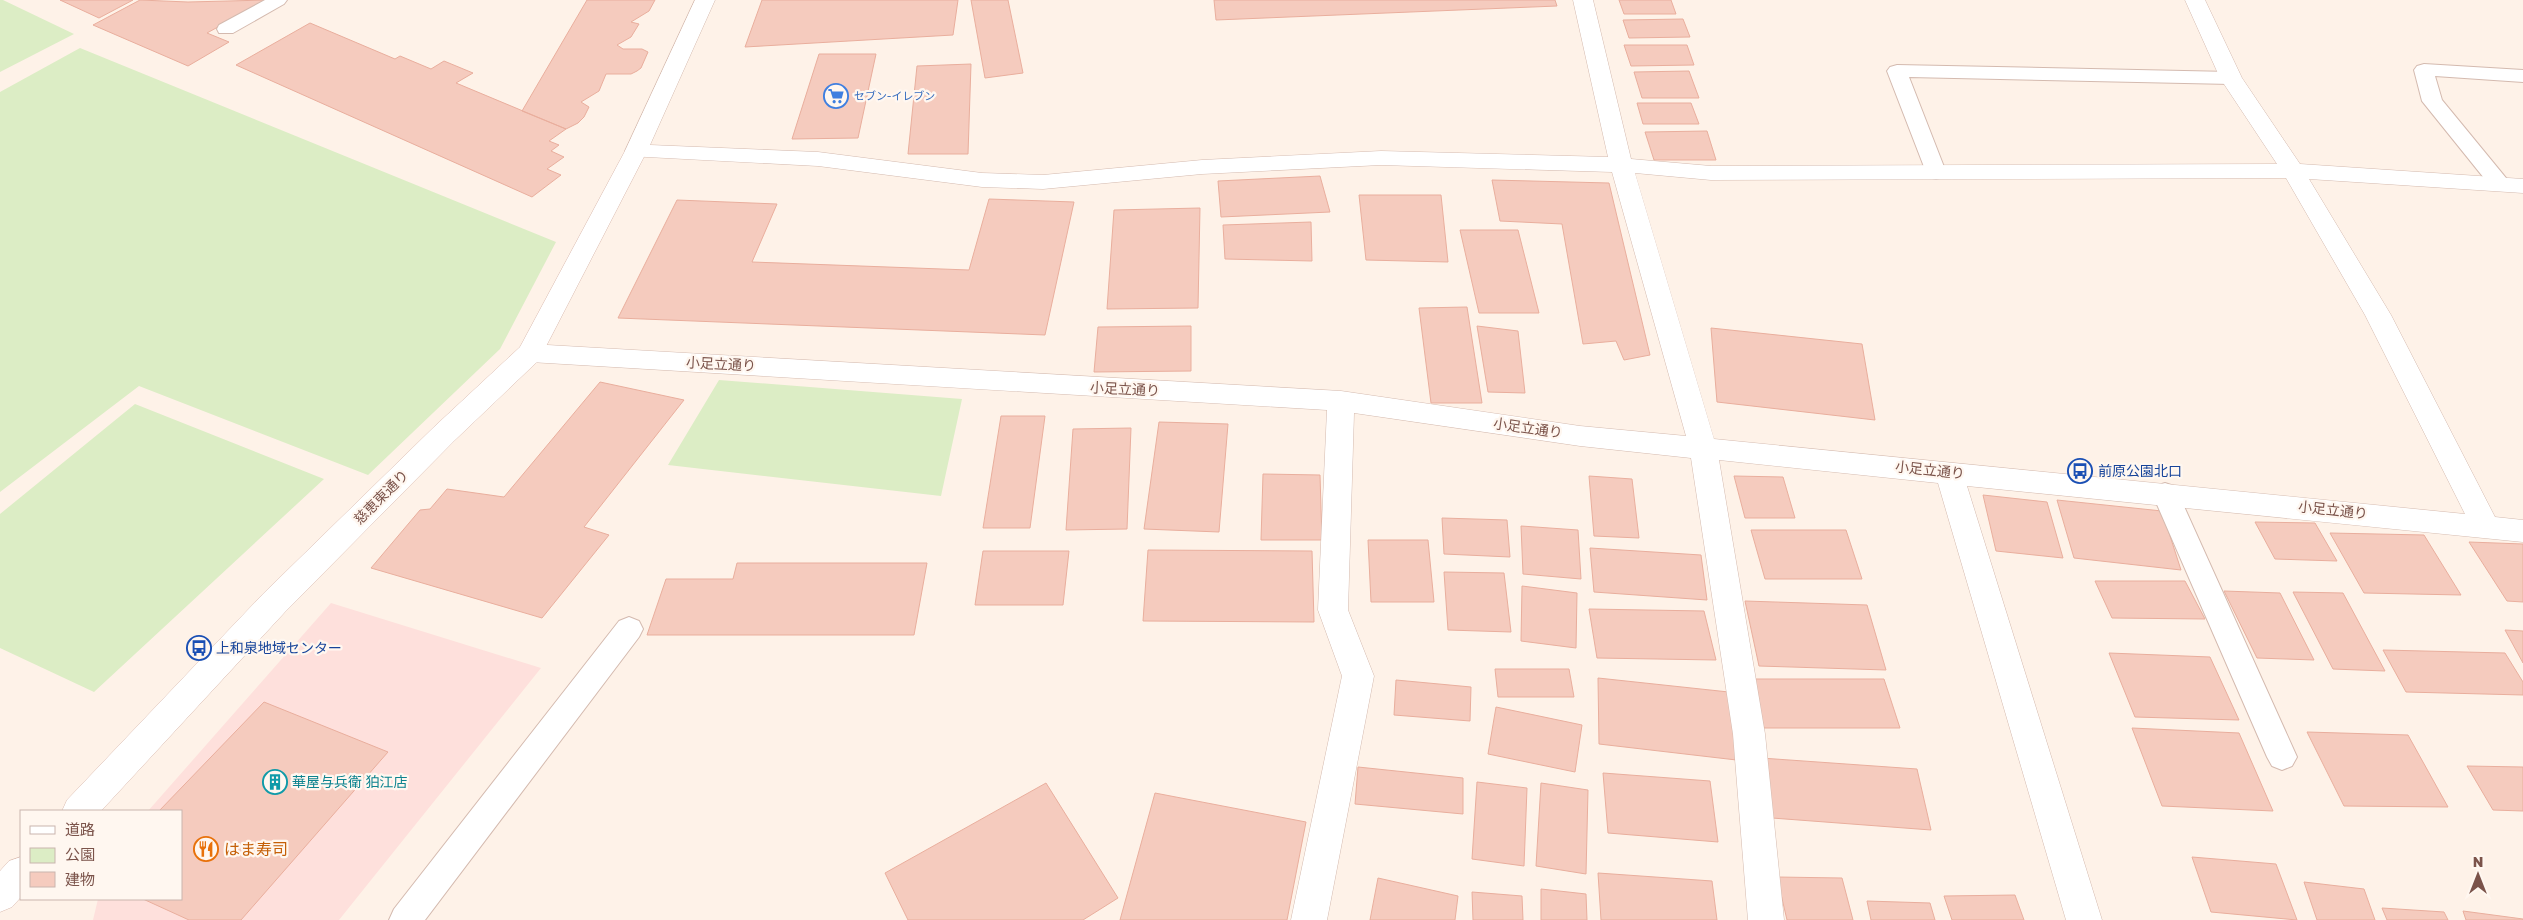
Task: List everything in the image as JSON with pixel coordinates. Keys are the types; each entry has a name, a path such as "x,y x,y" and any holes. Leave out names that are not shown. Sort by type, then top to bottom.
{"street":[{"name":"慈恵東通り","path":"80,810 274,604 444,434 530,353 636,152 705,0"},
{"path":"1583,0 1621,165 1703,447 1748,734 1766,920"},
{"path":"2195,0 2230,78 2293,171 2378,315 2485,526"},
{"path":"636,152 818,159 982,180 1043,182 1202,167 1382,158 1621,165 1711,173 2293,171 2523,186"},
{"name":"小足立通り","path":"530,353 1340,401 1580,436 2523,530"},
{"path":"1309,920 1358,676 1333,610 1340,401"},
{"path":"1948,472 2084,920"},
{"path":"0,895 20,874"}],"lane":[{"path":"226,29 278,0"},
{"path":"2499,184 2432,101 2424,70 2523,76"},
{"path":"1936,172 1897,72 2230,78"},
{"path":"2165,493 2282,757"},
{"path":"405,920 629,629"}],"shaded area":[{"path":"331,603 541,668 339,920 93,920 98,900 182,900 182,810 149,810"}],"green space":[{"path":"0,0 3,0 74,34 0,72"},
{"path":"80,48 556,242 500,349 368,475 139,386 0,492 0,92"},
{"path":"719,380 962,399 941,496 668,465"},
{"path":"135,404 324,479 94,692 0,648 0,514"}],"building":[{"path":"60,0 133,0 99,18"},
{"path":"140,0 188,2 267,0 207,33 229,42 188,66 93,25"},
{"path":"587,0 655,0 649,11 631,22 639,24 631,37 617,45 623,49 642,49 648,52 641,68 637,71 631,74 606,74 599,91 581,102 589,107 584,117 578,123 566,129 522,111"},
{"path":"762,0 958,0 953,35 745,47"},
{"path":"971,0 1008,0 1023,73 985,78"},
{"path":"1214,0 1555,0 1557,6 1216,20"},
{"path":"1619,0 1671,0 1676,14 1624,14"},
{"path":"1683,19 1690,37 1629,38 1623,20"},
{"path":"310,23 395,59 400,56 431,69 444,61 473,73 456,83 566,129 549,141 559,145 551,151 564,157 547,169 561,175 532,197 236,65"},
{"path":"1624,45 1687,45 1694,65 1631,66"},
{"name":"セブン-イレブン","path":"819,54 876,54 858,138 792,139"},
{"path":"971,64 968,154 908,154 917,66"},
{"path":"1689,71 1699,98 1642,98 1634,72"},
{"path":"1637,103 1691,103 1699,124 1643,124"},
{"path":"1707,131 1716,160 1654,160 1645,132"},
{"path":"1320,176 1330,212 1221,217 1218,181"},
{"path":"1492,180 1609,183 1650,355 1624,360 1616,341 1583,344 1562,224 1500,221"},
{"path":"1359,195 1441,195 1448,262 1366,260"},
{"path":"989,199 1074,202 1045,335 618,318 677,200 777,204 752,262 969,270"},
{"path":"1200,208 1198,308 1107,309 1114,210"},
{"path":"1311,222 1312,261 1225,259 1223,225"},
{"path":"1460,230 1518,230 1539,313 1479,313"},
{"path":"1467,307 1482,403 1431,403 1419,308"},
{"path":"1191,326 1191,371 1094,372 1098,327"},
{"path":"1477,326 1518,331 1525,393 1488,392"},
{"path":"1711,328 1862,344 1875,420 1717,402"},
{"path":"600,382 684,400 584,527 609,535 542,618 371,568 420,510 430,509 447,489 504,497"},
{"path":"1001,416 1045,416 1030,528 983,528"},
{"path":"1159,422 1228,424 1219,532 1144,529"},
{"path":"1131,428 1127,529 1066,530 1073,429"},
{"path":"1263,474 1320,475 1322,540 1261,540"},
{"path":"1589,476 1632,479 1639,538 1594,536"},
{"path":"1734,476 1783,477 1795,518 1745,518"},
{"path":"1983,495 2047,502 2063,558 1996,551"},
{"path":"2057,500 2162,511 2181,570 2074,558"},
{"path":"1442,518 1507,520 1510,557 1444,554"},
{"path":"2255,522 2315,523 2337,561 2275,559"},
{"path":"1521,526 1578,530 1581,579 1523,574"},
{"path":"1751,530 1846,530 1862,579 1765,579"},
{"path":"2330,533 2424,535 2461,595 2364,593"},
{"path":"1368,540 1428,540 1434,602 1371,602"},
{"path":"2469,542 2523,544 2523,602 2507,601"},
{"path":"1590,548 1701,555 1707,600 1594,592"},
{"path":"1148,550 1312,551 1314,622 1143,621"},
{"path":"983,551 1069,551 1063,605 975,605"},
{"path":"737,563 927,563 914,635 647,635 666,579 733,579"},
{"path":"1444,572 1504,573 1511,632 1448,630"},
{"path":"2095,581 2185,581 2205,619 2112,618"},
{"path":"1522,586 1577,593 1576,648 1521,641"},
{"path":"2224,591 2280,593 2314,660 2257,658"},
{"path":"2293,592 2343,593 2385,671 2333,669"},
{"path":"1745,601 1867,605 1886,670 1759,666"},
{"path":"1589,609 1704,611 1716,660 1597,658"},
{"path":"2505,630 2523,631 2523,663"},
{"path":"2383,650 2505,653 2523,682 2523,695 2406,692"},
{"path":"2109,653 2210,657 2239,720 2135,717"},
{"path":"1495,669 1569,669 1574,697 1498,697"},
{"path":"1598,678 1738,693 1745,761 1599,744"},
{"path":"1752,679 1884,679 1900,728 1764,728"},
{"path":"1396,680 1471,687 1470,721 1394,715"},
{"name":"華屋与兵衛 狛江店","path":"264,702 388,752 241,920 189,920 145,900 182,900 182,810 160,810"},
{"path":"1496,707 1582,725 1575,772 1488,754"},
{"path":"2132,728 2239,733 2273,811 2162,806"},
{"path":"2307,732 2408,735 2448,807 2344,806"},
{"path":"1761,758 1917,769 1931,830 1772,818"},
{"path":"2467,766 2523,767 2523,811 2493,810"},
{"path":"1358,767 1463,778 1463,814 1355,804"},
{"path":"1603,773 1710,781 1718,842 1608,833"},
{"path":"1477,782 1527,788 1524,866 1472,859"},
{"path":"1046,783 1118,898 1083,920 908,920 885,873"},
{"path":"1541,783 1588,790 1586,874 1536,866"},
{"path":"1155,793 1306,822 1287,920 1120,920"},
{"path":"2192,857 2276,864 2297,920 2211,912"},
{"path":"1598,873 1712,881 1717,920 1601,920"},
{"path":"1777,877 1842,878 1853,920 1787,920"},
{"path":"1378,878 1458,896 1455,920 1370,920"},
{"path":"2304,882 2364,889 2375,920 2317,920"},
{"path":"1541,889 1586,894 1587,920 1541,920"},
{"path":"1472,892 1522,896 1523,920 1473,920"},
{"path":"2015,895 2024,920 1952,920 1944,896"},
{"path":"1867,901 1930,903 1935,920 1871,920"},
{"path":"2382,908 2444,912 2448,920 2387,920"},
{"path":"2463,911 2523,919 2523,920 2466,920"}],"place":[{"name":"セブン-イレブン","path":"836,96"},
{"name":"前原公園北口","path":"2080,471"},
{"name":"上和泉地域センター","path":"199,648"},
{"name":"華屋与兵衛 狛江店","path":"275,782"},
{"name":"はま寿司","path":"206,849"}]}
